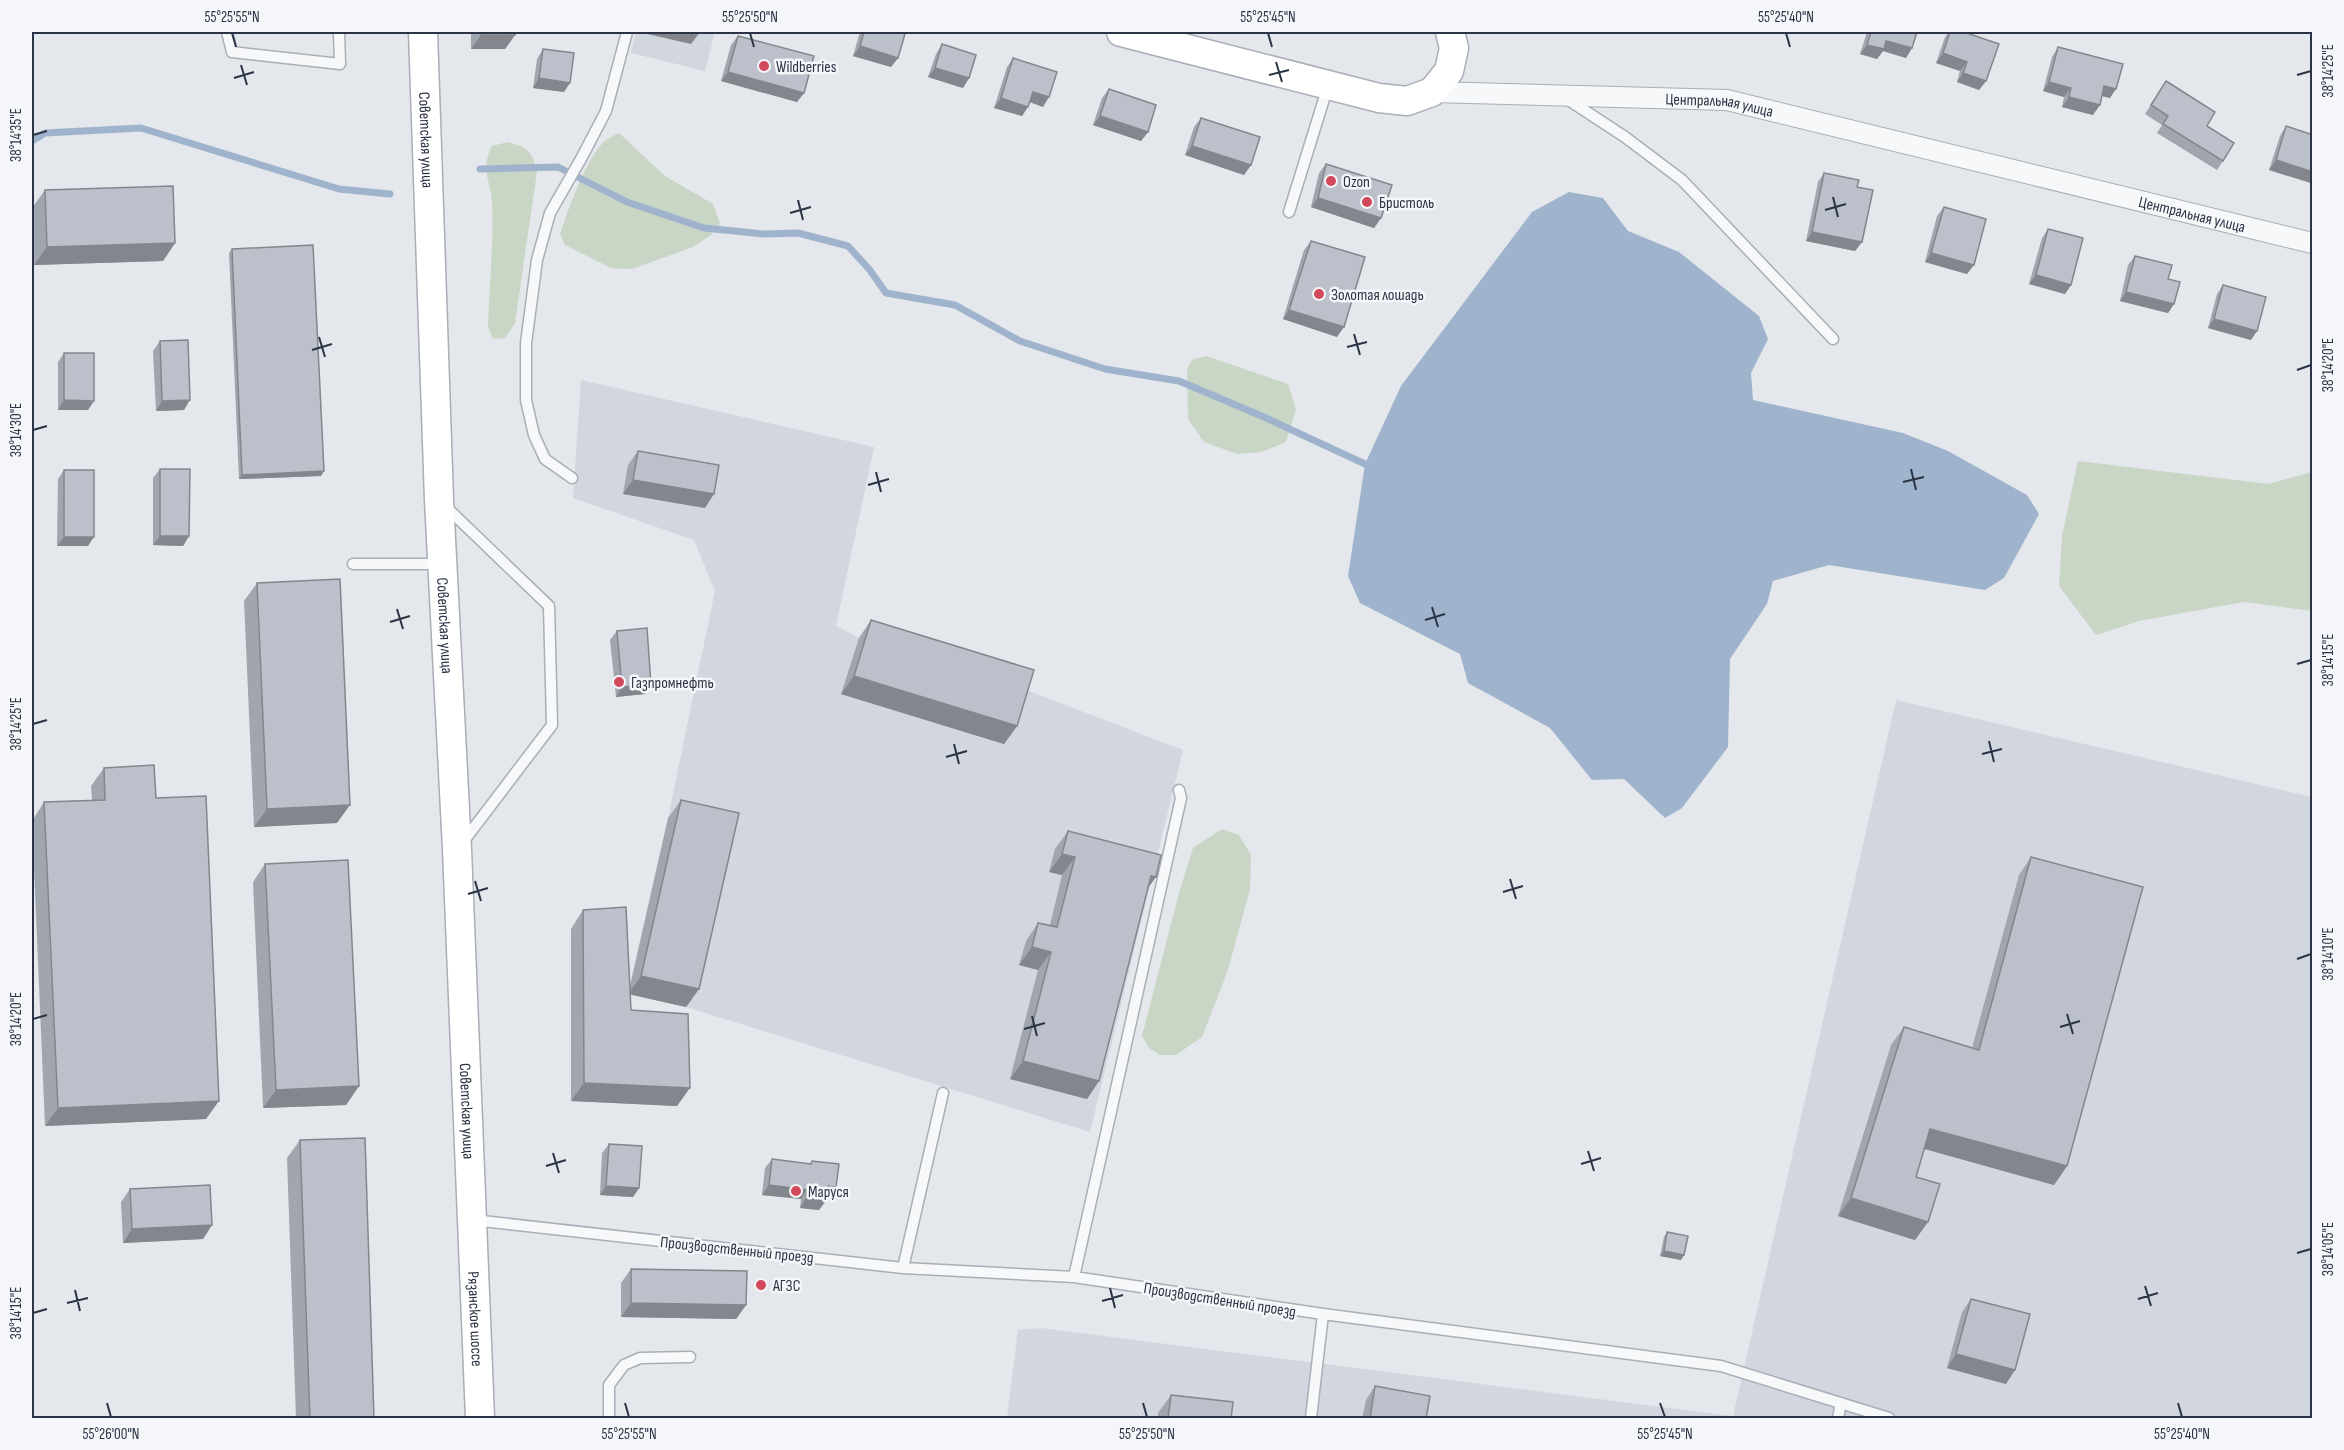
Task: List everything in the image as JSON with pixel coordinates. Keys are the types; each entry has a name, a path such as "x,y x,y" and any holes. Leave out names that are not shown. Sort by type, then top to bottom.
{"main road":[{"name":"Советская улица","path":"423,32 439,500 457,849 471,1219"},
{"name":"Центральная улица","path":"1121,32 1379,98 1407,101 1432,92"},
{"path":"1432,92 1449,71 1454,48 1450,32"},
{"name":"Рязанское шоссе","path":"471,1219 480,1419"}],"street":[{"name":"Центральная улица","path":"1432,92 1727,100 2313,243"}],"lane":[{"path":"227,32 232,52 340,64 339,32"},
{"path":"572,478 545,459 534,435 525,400 526,344 537,260 550,213 606,111 627,32"},
{"path":"1289,212 1328,85"},
{"path":"1562,95 1625,137 1683,180 1833,339"},
{"path":"439,500 549,606 552,725 457,849"},
{"path":"353,564 442,564"},
{"path":"1074,1277 1180,798 1179,790"},
{"path":"903,1268 943,1093"},
{"name":"Производственный проезд","path":"471,1219 903,1268 1074,1277 1323,1314 1721,1366 1890,1419"},
{"path":"1311,1419 1323,1314"},
{"path":"609,1419 609,1385 624,1365 640,1358 690,1358"},
{"path":"1838,1419 1841,1403"}],"shaded area":[{"path":"636,32 715,32 705,71 631,53"},
{"path":"581,380 874,447 836,626 859,638 1021,688 1183,750 1090,1132 686,1007 628,994 668,818 715,591 694,540 573,498"},
{"path":"1896,700 2312,797 2312,1418 1007,1418 1018,1330 1041,1328 1733,1416"}],"green space":[{"path":"619,133 665,176 713,204 720,224 711,235 693,247 632,269 611,268 565,245 560,234 585,170 599,147"},
{"path":"508,142 528,151 537,172 515,323 505,338 493,339 488,327 492,220 491,196 486,170 492,146"},
{"path":"1206,356 1288,384 1296,409 1286,442 1262,452 1237,454 1204,442 1188,419 1187,369 1192,360"},
{"path":"2078,461 2268,484 2312,472 2312,611 2244,602 2139,621 2096,635 2059,586 2062,536"},
{"path":"1222,829 1239,835 1251,855 1250,889 1228,970 1202,1037 1176,1055 1160,1055 1149,1048 1142,1036 1179,893 1193,848"}],"water":[{"path":"1569,192 1603,198 1628,231 1679,252 1759,316 1768,339 1751,373 1753,400 1903,433 1948,451 2027,495 2039,514 2004,578 1985,590 1829,565 1773,581 1767,604 1730,659 1728,747 1682,808 1665,818 1624,779 1592,780 1550,728 1468,683 1460,654 1360,603 1348,576 1365,464 1401,386 1532,212"}],"building":[{"path":"481,32 515,32 515,35 481,35"},
{"path":"864,32 905,34 898,58 860,46"},
{"path":"1871,32 1917,32 1912,48 1886,41 1884,49 1867,45"},
{"path":"1950,32 1964,32 1999,44 1986,81 1963,73 1967,62 1943,53"},
{"path":"738,36 814,56 804,93 728,72"},
{"path":"942,44 976,55 969,78 935,68"},
{"path":"2058,47 2123,64 2116,89 2104,86 2100,105 2069,97 2071,88 2049,82"},
{"path":"543,49 574,53 570,83 539,78"},
{"path":"1013,58 1057,72 1049,97 1033,92 1028,107 1001,98"},
{"path":"2166,81 2215,112 2207,126 2234,143 2223,161 2163,124 2168,116 2151,105"},
{"path":"1109,89 1156,105 1148,132 1100,116"},
{"path":"1201,118 1260,137 1251,165 1192,146"},
{"path":"2286,126 2313,135 2313,172 2276,160"},
{"path":"1326,164 1392,185 1381,218 1318,198"},
{"path":"1824,173 1859,180 1857,187 1873,190 1862,242 1812,232"},
{"path":"173,186 175,243 47,247 45,190"},
{"path":"1944,207 1986,219 1974,265 1931,253"},
{"path":"2048,229 2083,238 2071,285 2036,275"},
{"path":"1311,241 1365,257 1344,327 1289,310"},
{"path":"313,245 324,471 242,475 232,249"},
{"path":"2135,256 2172,265 2168,279 2180,282 2174,304 2126,292"},
{"path":"2223,285 2266,297 2257,331 2214,319"},
{"path":"188,340 190,400 162,401 160,341"},
{"path":"64,353 94,353 94,401 64,400"},
{"path":"638,451 719,465 714,494 633,480"},
{"path":"160,469 190,469 189,536 160,536"},
{"path":"64,470 94,470 94,537 64,537"},
{"path":"340,579 350,805 267,809 257,583"},
{"path":"871,620 1034,670 1017,726 854,676"},
{"path":"647,628 651,685 622,687 617,631"},
{"path":"154,765 156,798 206,796 219,1101 58,1108 44,802 105,800 104,768"},
{"path":"681,800 739,813 699,989 641,976"},
{"path":"1068,831 1161,855 1156,877 1151,876 1099,1081 1023,1061 1051,952 1032,947 1038,923 1057,927 1075,857 1062,854"},
{"path":"2031,857 2143,887 2067,1166 1930,1129 1916,1177 1940,1184 1928,1222 1851,1198 1904,1027 1979,1050"},
{"path":"348,860 359,1086 276,1090 265,864"},
{"path":"626,907 631,1010 688,1014 690,1088 584,1083 583,910"},
{"path":"365,1138 374,1419 310,1419 300,1140"},
{"path":"609,1144 642,1146 639,1188 606,1186"},
{"path":"772,1159 811,1164 812,1161 839,1164 836,1187 828,1186 826,1201 806,1198 807,1190 769,1185"},
{"path":"210,1185 212,1225 132,1229 130,1189"},
{"path":"1667,1232 1688,1236 1684,1255 1664,1251"},
{"path":"631,1269 747,1271 746,1305 631,1303"},
{"path":"1971,1299 2030,1314 2015,1370 1956,1354"},
{"path":"1375,1386 1430,1396 1426,1419 1370,1419"},
{"path":"1171,1395 1233,1402 1231,1419 1168,1419"}],"waterway":[{"path":"32,141 45,133 141,128 339,189 390,194"},
{"path":"480,169 558,167 627,202 704,228 765,234 798,233 848,246 869,269 886,293 955,305 1020,341 1105,369 1179,381 1365,464"}],"place":[{"name":"Wildberries","path":"764,66"},
{"name":"Ozon","path":"1331,181"},
{"name":"Бристоль","path":"1367,202"},
{"name":"Золотая лошадь","path":"1319,294"},
{"name":"Газпромнефть","path":"619,682"},
{"name":"Маруся","path":"796,1191"},
{"name":"АГЗС","path":"761,1285"}]}
